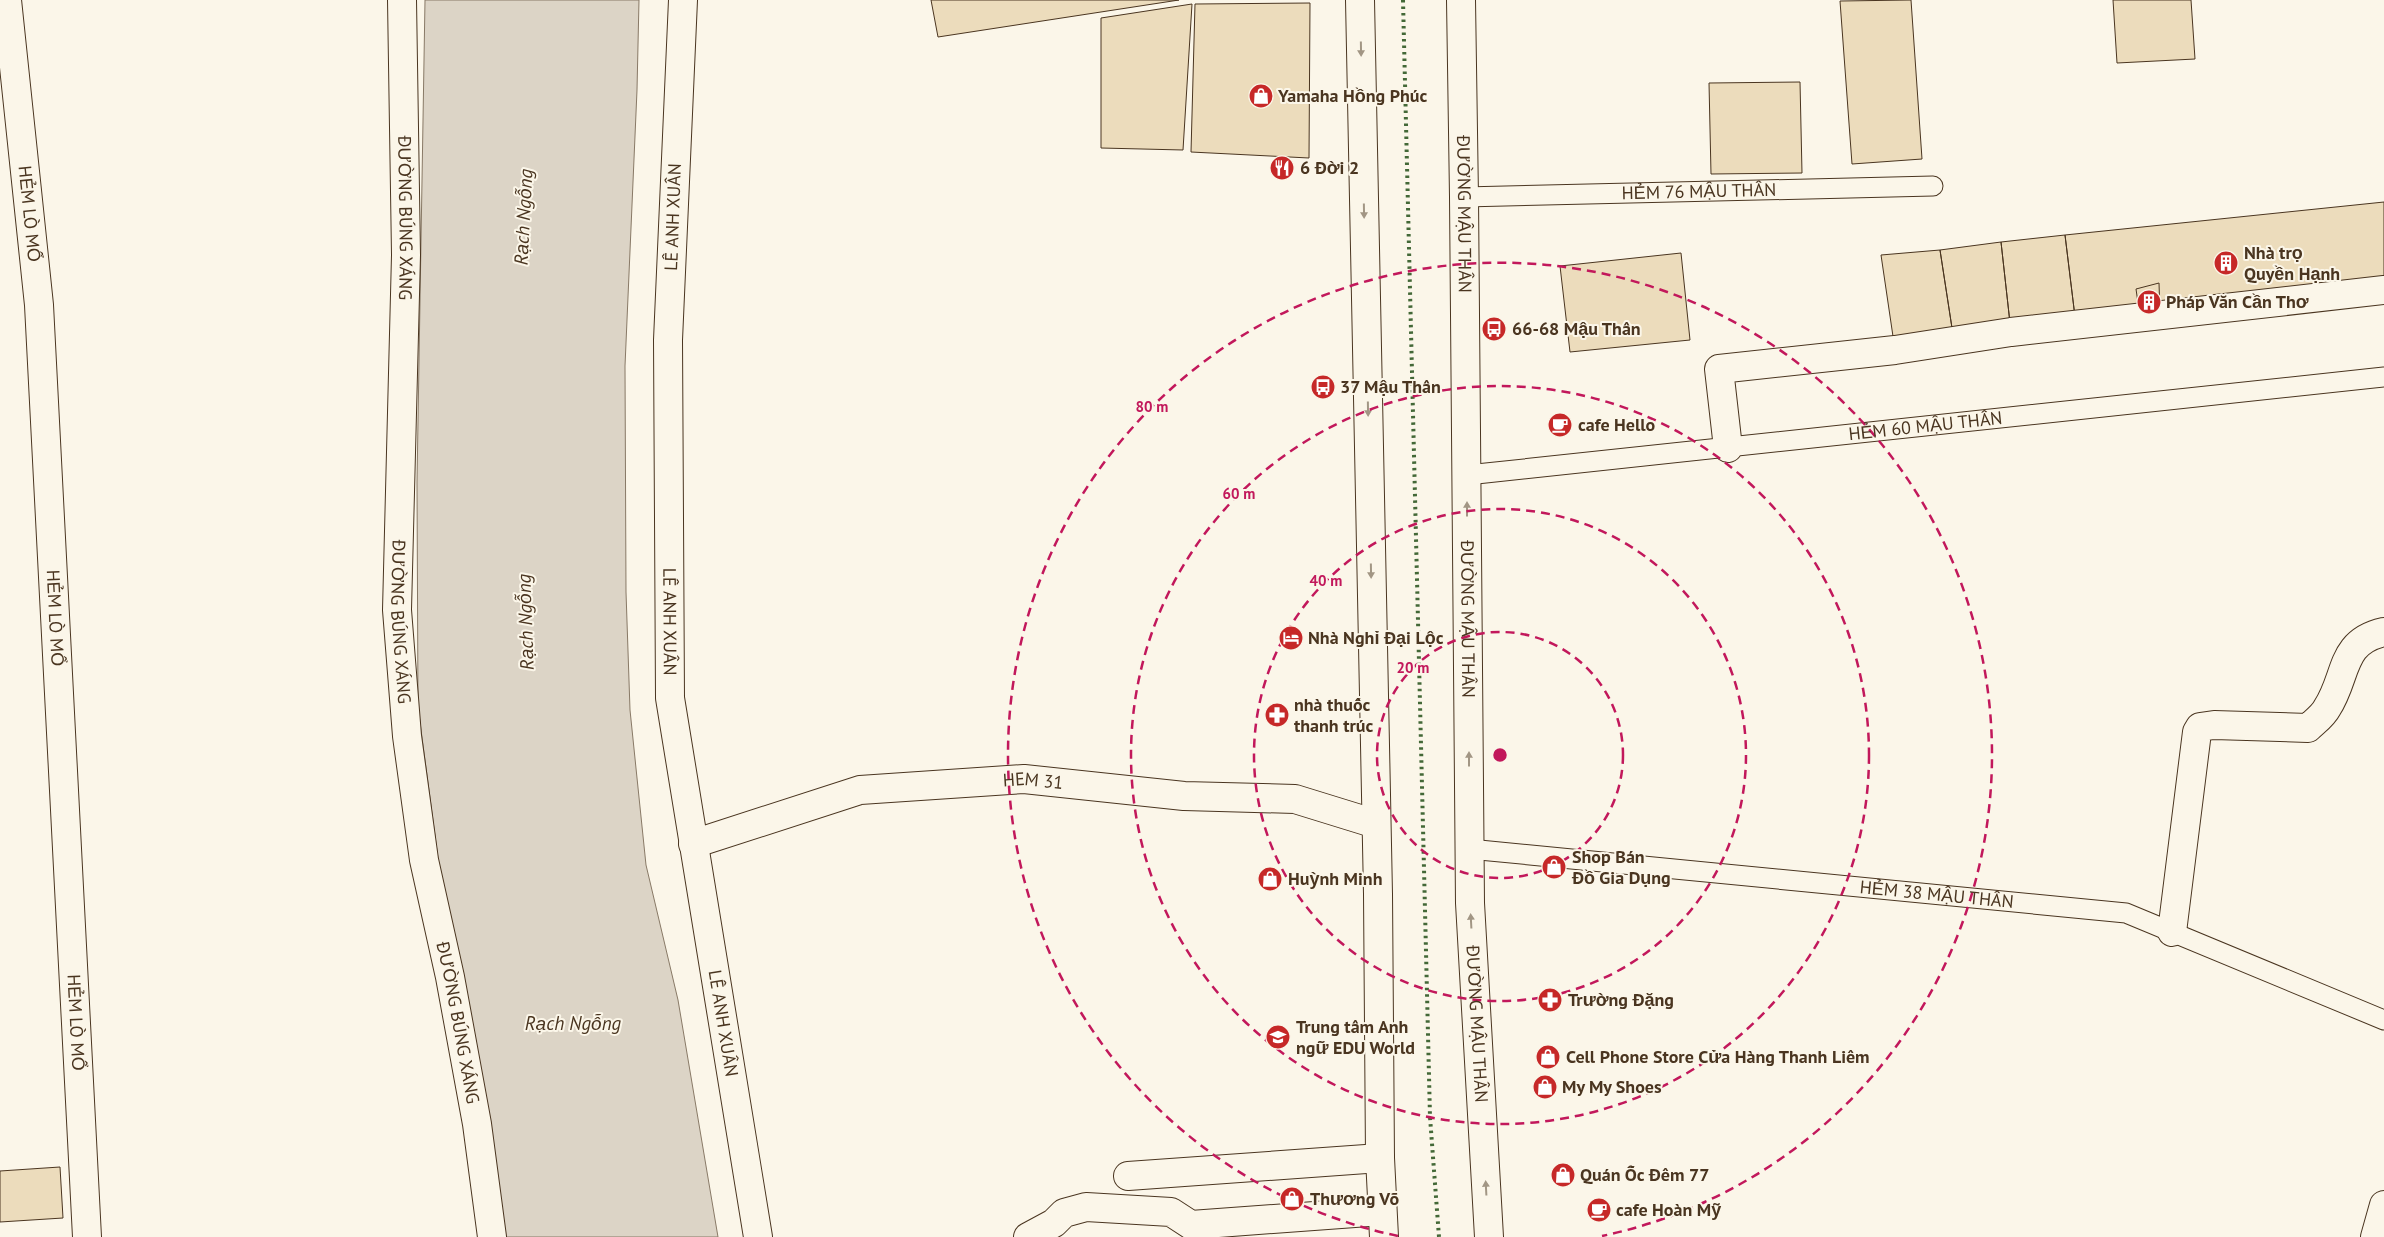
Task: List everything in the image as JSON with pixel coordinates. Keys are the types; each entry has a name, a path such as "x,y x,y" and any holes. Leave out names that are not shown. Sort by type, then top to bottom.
{"street":[{"name":"HẺM LÒ MỔ","path":"8,0 39,305 87,1237"},
{"name":"ĐƯỜNG BÚNG XÁNG","path":"402,0 406,256 396,610 407,736 424,860 436,921 450,977 475,1114 492,1237"},
{"name":"LÊ ANH XUÂN","path":"683,0 668,340 670,688 693,844 758,1237"},
{"path":"1028,1237 1054,1224 1064,1213 1086,1207 1171,1212 1191,1225 1383,1224 1380,1158 1376,824 1360,0"},
{"name":"ĐƯỜNG MẬU THÂN","path":"1461,0 1470,903 1489,1237"},
{"path":"1728,448 1719,369 1895,350 2011,332 2384,290"},
{"path":"2172,932 2197,732 2200,726 2308,728 2327,710 2351,652 2369,636 2384,632"},
{"name":"HEM 31","path":"693,844 860,790 1024,780 1184,796 1295,799 1376,824"},
{"path":"1128,1176 1380,1158"},
{"path":"2374,1237 2384,1205"}],"lane":[{"name":"HẺM 76 MẬU THÂN","path":"1464,197 1933,186"},
{"name":"HẺM 60 MẬU THÂN","path":"1467,475 2384,376"},
{"name":"HẺM 38 MẬU THÂN","path":"1469,850 2126,913 2384,1020"}],"water":[{"name":"Rạch Ngỗng","path":"425,0 639,0 625,366 626,592 630,710 646,865 678,1000 718,1237 502,1237 449,942 418,707 417,482"}],"building":[{"path":"931,0 1179,0 938,37"},
{"path":"1911,0 1922,159 1852,164 1840,1"},
{"path":"2113,0 2191,0 2195,59 2117,63"},
{"path":"1310,3 1309,158 1191,152 1195,4"},
{"path":"1192,4 1183,150 1101,148 1101,18"},
{"path":"1800,82 1802,173 1711,174 1709,83"},
{"name":"Nhà trọ Quyền Hạnh","path":"2384,202 2384,290 2076,325 2065,235"},
{"path":"2065,235 2076,325 2011,332 2001,242"},
{"path":"2001,242 2011,332 1954,341 1940,250"},
{"path":"1940,250 1954,341 1895,350 1881,255"},
{"path":"1681,253 1690,340 1570,352 1560,266"},
{"name":"Pháp Văn Cần Thơ","path":"2159,283 2160,315 2140,317 2136,289"},
{"path":"60,1167 63,1218 0,1222 0,1171"}],"hedge":[{"path":"1403,0 1430,1117 1439,1237"}],"place":[{"name":"Yamaha Hồng Phúc","path":"1261,96"},
{"name":"6 Đời 2","path":"1282,168"},
{"name":"Nhà trọ Quyền Hạnh","path":"2226,263"},
{"name":"Pháp Văn Cần Thơ","path":"2149,302"},
{"name":"66-68 Mậu Thân","path":"1494,329"},
{"name":"37 Mậu Thân","path":"1323,387"},
{"name":"cafe Hello","path":"1560,425"},
{"name":"Nhà Nghỉ Đại Lộc","path":"1291,638"},
{"name":"nhà thuốc thanh trúc","path":"1277,715"},
{"name":"Shop Bán Đồ Gia Dụng","path":"1554,867"},
{"name":"Huỳnh Minh","path":"1270,879"},
{"name":"Trường Đặng","path":"1550,1000"},
{"name":"Trung tâm Anh ngữ EDU World","path":"1278,1037"},
{"name":"Cell Phone Store Cửa Hàng Thanh Liêm","path":"1548,1057"},
{"name":"My My Shoes","path":"1545,1087"},
{"name":"Quán Ốc Đêm 77","path":"1563,1175"},
{"name":"Thương Võ","path":"1292,1199"},
{"name":"cafe Hoàn Mỹ","path":"1599,1210"}]}
